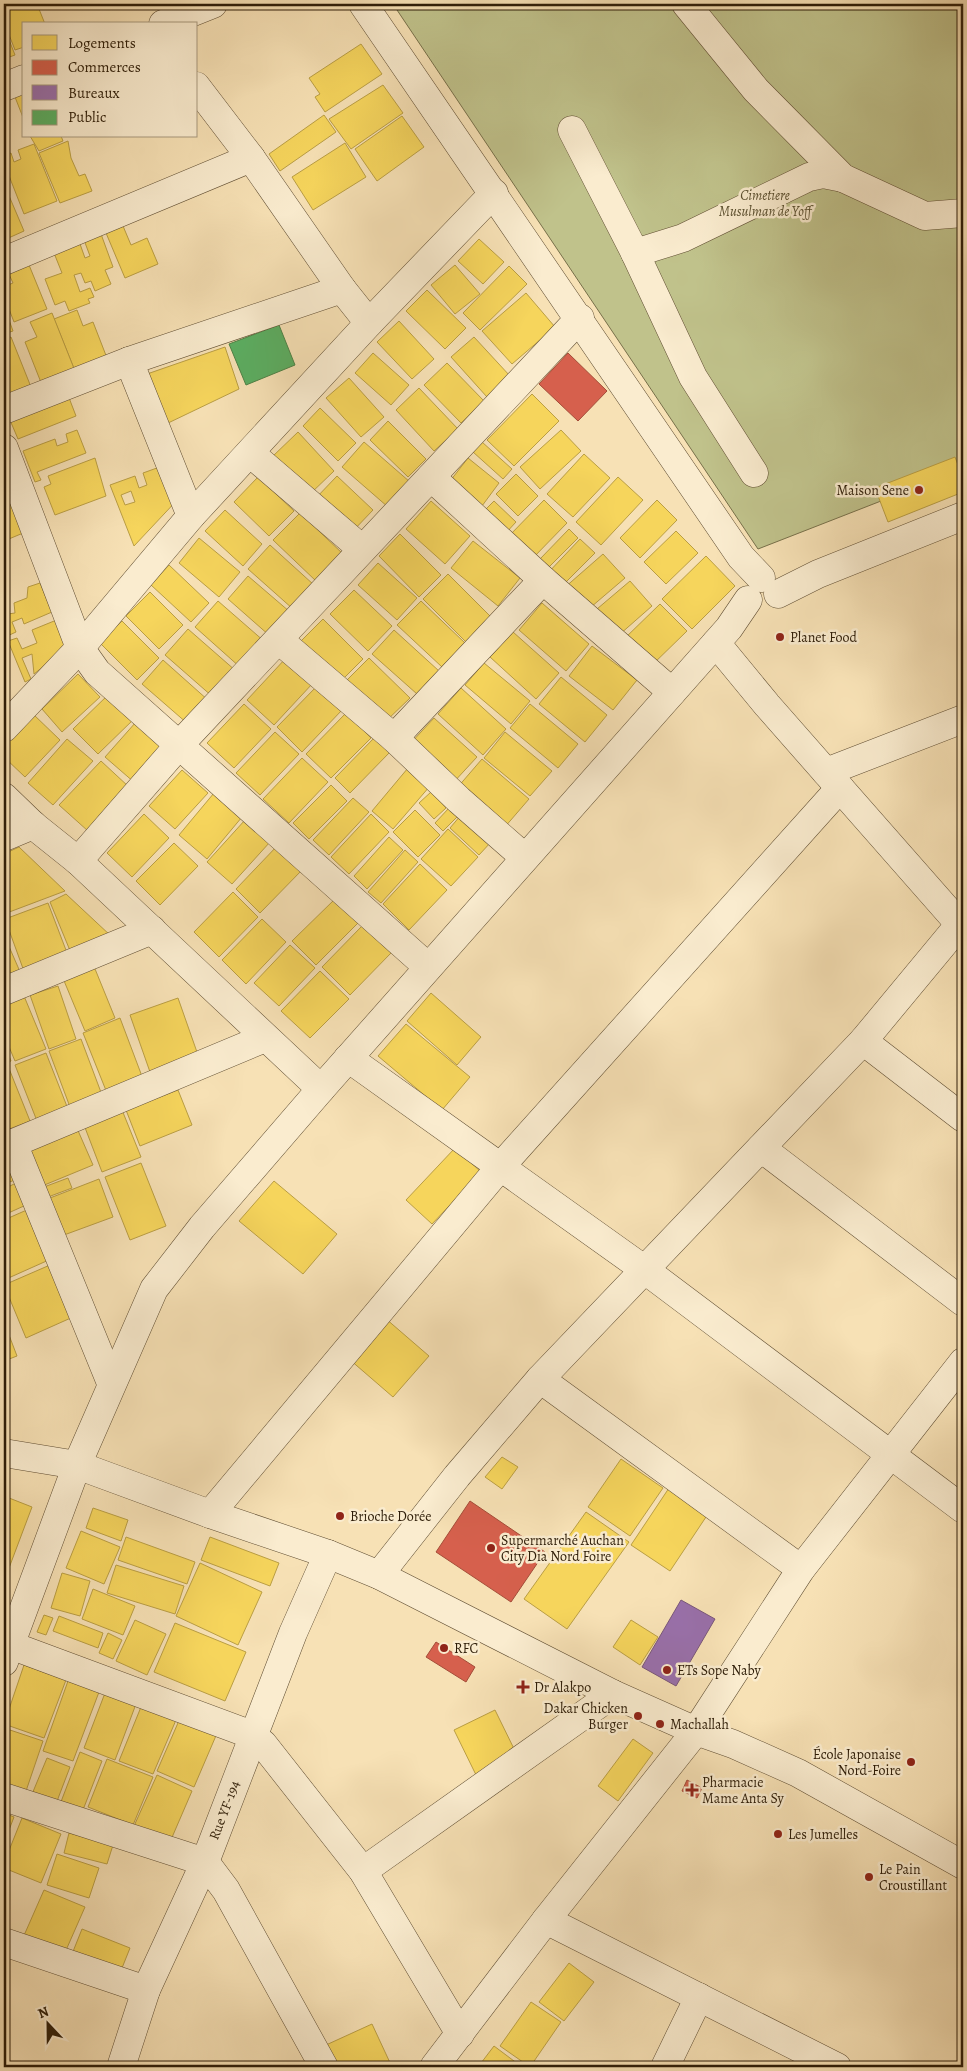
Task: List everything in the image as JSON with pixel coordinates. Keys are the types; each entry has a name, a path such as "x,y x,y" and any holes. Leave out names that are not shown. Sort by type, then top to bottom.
{"street":[{"path":"167,22 213,4"},
{"path":"362,4 580,318 762,592"},
{"path":"686,4 756,90 843,178"},
{"path":"4,86 22,80"},
{"path":"198,89 251,158 342,290 369,323"},
{"path":"572,130 634,253 693,377 754,473"},
{"path":"4,261 251,158"},
{"path":"634,253 684,238 810,177 823,174 843,178 925,216 963,213"},
{"path":"4,728 80,648 191,516 369,323 494,193"},
{"path":"4,410 129,361 342,290"},
{"path":"78,861 180,744 580,318"},
{"path":"129,361 191,516"},
{"path":"4,448 80,648 98,672 428,967"},
{"path":"250,453 362,549"},
{"path":"431,477 543,580 672,692"},
{"path":"460,2034 362,1871 274,1756 252,1735 7,1654 77,1465 154,1289 202,1227 524,857 762,592 818,574 963,516"},
{"path":"394,738 543,580"},
{"path":"379,1575 457,1476 540,1379 864,1041 962,926 833,780 722,635"},
{"path":"279,640 394,738 459,800 524,857"},
{"path":"210,1514 501,1166 833,780 963,719"},
{"path":"4,797 33,825 78,861 321,1089"},
{"path":"4,837 33,825"},
{"path":"4,991 152,930"},
{"path":"112,1382 9,1145 265,1038"},
{"path":"864,1041 963,1118"},
{"path":"348,1058 645,1270 963,1509"},
{"path":"761,1148 963,1302"},
{"path":"434,2067 546,1920 696,1731 801,1569 963,1362"},
{"path":"540,1379 801,1569"},
{"path":"4,1453 77,1465 210,1514 328,1554 379,1575 613,1694 798,1773 963,1865"},
{"name":"Rue YF-194","path":"121,2067 146,1990 205,1862 252,1735 293,1633 328,1554"},
{"path":"362,1871 613,1694"},
{"path":"4,1797 205,1862 226,1890 324,2067"},
{"path":"546,1920 837,2067"},
{"path":"4,1942 146,1990"},
{"path":"664,2067 699,1997"}],"green space":[{"name":"Cimetiere Musulman de Yoff","path":"393,4 963,4 963,469 758,549"}],"building: Logements":[{"path":"4,4 37,4 44,22 22,22 22,48 15,50 4,22"},
{"path":"4,27 15,55 4,59"},
{"path":"361,44 382,74 325,112 315,97 320,94 309,78"},
{"path":"383,85 403,113 351,149 329,119"},
{"path":"22,94 22,115 15,97"},
{"path":"324,115 336,132 280,171 269,154"},
{"path":"402,116 424,147 377,181 355,149"},
{"path":"31,138 62,138 63,141 39,151"},
{"path":"68,141 71,158 79,176 85,174 92,191 60,203 39,153"},
{"path":"345,143 366,177 313,210 292,177"},
{"path":"34,144 57,201 24,214 4,163 4,156 11,153 14,162 21,159 18,150"},
{"path":"4,184 24,231 4,240"},
{"path":"123,226 131,245 147,238 158,264 125,278 106,233"},
{"path":"101,234 113,267 105,270 111,284 95,291 91,281 85,283 81,273 74,275 80,292 90,288 94,297 88,299 90,303 69,311 65,301 55,305 45,279 62,273 54,253 80,244 85,258 90,256 84,240"},
{"path":"479,239 504,262 483,284 458,261"},
{"path":"29,265 47,309 14,322 4,296 4,276 6,275 8,285 13,283 7,270"},
{"path":"455,265 480,294 455,314 431,285"},
{"path":"509,266 527,284 480,330 463,313"},
{"path":"427,290 466,328 445,349 406,311"},
{"path":"526,293 555,327 512,364 482,331"},
{"path":"4,306 13,331 4,334"},
{"path":"77,310 83,326 93,322 107,358 75,371 54,319"},
{"path":"52,313 75,371 42,385 25,342 37,337 30,322"},
{"path":"399,321 434,359 412,379 377,342"},
{"path":"11,337 31,387 4,399 4,340"},
{"path":"474,337 510,376 487,397 451,357"},
{"path":"225,347 239,389 166,424 147,374"},
{"path":"373,353 409,385 391,405 355,373"},
{"path":"447,363 484,401 461,423 424,385"},
{"path":"349,378 384,417 361,437 326,398"},
{"path":"419,388 458,429 434,451 396,410"},
{"path":"66,390 76,416 18,439 7,413"},
{"path":"532,394 559,421 514,466 487,440"},
{"path":"320,408 356,443 338,461 303,426"},
{"path":"388,421 426,459 408,477 370,440"},
{"path":"77,430 86,453 37,472 41,480 35,482 23,451 55,439 57,446 68,442 66,434"},
{"path":"561,430 581,451 540,489 520,467"},
{"path":"298,432 334,471 309,495 272,457"},
{"path":"364,442 410,482 388,507 342,467"},
{"path":"482,442 512,469 503,479 473,452"},
{"path":"584,454 610,478 573,517 547,494"},
{"name":"Maison Sene","path":"955,457 963,478 963,492 888,522 875,488"},
{"path":"95,458 106,496 55,515 44,487 51,484 48,476"},
{"path":"468,458 499,483 479,510 447,485"},
{"path":"168,464 180,497 134,546 110,485 135,476 139,488 147,485 143,473","holes":["131,491 135,502 125,505 121,495"]},
{"path":"516,474 538,496 518,516 496,494"},
{"path":"337,476 373,510 351,533 315,499"},
{"path":"258,477 294,511 269,536 234,502"},
{"path":"618,477 643,500 601,545 576,522"},
{"path":"14,495 28,531 4,541 4,499"},
{"path":"544,500 567,523 531,560 508,537"},
{"path":"657,500 677,520 640,558 620,538"},
{"path":"431,501 470,536 445,564 406,529"},
{"path":"494,501 516,522 504,535 481,514"},
{"path":"225,510 262,544 243,566 205,531"},
{"path":"300,513 343,554 316,581 273,540"},
{"path":"569,529 578,538 549,567 540,559"},
{"path":"676,531 698,553 666,584 644,562"},
{"path":"400,534 441,575 419,597 379,556"},
{"path":"199,538 240,572 219,597 179,563"},
{"path":"580,539 595,553 560,588 546,575"},
{"path":"473,541 520,578 498,606 451,568"},
{"path":"270,545 314,585 293,609 248,569"},
{"path":"603,554 625,578 584,613 563,589"},
{"path":"706,556 735,586 692,629 662,599"},
{"path":"378,563 417,598 397,620 358,585"},
{"path":"169,565 209,603 191,622 151,585"},
{"path":"448,574 493,619 468,644 423,599"},
{"path":"248,576 290,612 270,636 228,599"},
{"path":"630,581 652,606 619,635 597,609"},
{"path":"40,583 52,612 24,624 22,618 12,622 16,632 5,637 4,597 6,596 8,614 15,613 14,603 27,598 28,587"},
{"path":"354,590 392,626 368,651 330,614"},
{"path":"150,592 183,625 159,649 126,616"},
{"path":"218,601 265,642 241,668 195,627"},
{"path":"421,601 465,643 442,667 397,625"},
{"path":"542,603 589,644 566,671 519,630"},
{"path":"660,604 687,631 648,669 622,641"},
{"path":"59,619 70,645 34,674 32,654 22,658 31,679 25,682 8,641 17,638 22,649 37,643 32,630"},
{"path":"323,619 363,659 341,681 301,641"},
{"path":"122,621 159,658 137,680 100,643"},
{"path":"188,629 236,671 213,697 165,655"},
{"path":"394,630 439,671 417,694 372,654"},
{"path":"513,632 559,673 536,699 490,657"},
{"path":"592,646 637,680 613,710 569,676"},
{"path":"286,658 313,683 274,725 247,700"},
{"path":"369,658 410,698 385,722 345,682"},
{"path":"163,660 209,701 188,724 142,684"},
{"path":"484,663 530,701 511,724 465,685"},
{"path":"78,674 100,697 62,732 42,709"},
{"path":"561,677 607,715 585,742 539,704"},
{"path":"317,686 342,710 302,752 277,727"},
{"path":"461,688 506,729 483,755 438,714"},
{"path":"110,693 135,718 98,754 73,729"},
{"path":"244,704 271,729 234,768 207,743"},
{"path":"530,704 578,744 558,768 510,728"},
{"path":"346,713 371,738 331,778 306,754"},
{"path":"33,714 60,740 25,777 4,757 4,743"},
{"path":"434,718 477,757 452,784 409,745"},
{"path":"136,722 165,748 135,783 105,757"},
{"path":"275,732 299,754 260,795 236,773"},
{"path":"505,732 552,771 530,796 484,758"},
{"path":"375,737 390,752 350,793 335,778"},
{"path":"67,739 93,761 53,805 28,783"},
{"path":"302,758 328,782 289,823 263,799"},
{"path":"482,759 529,799 504,828 457,788"},
{"path":"101,761 129,787 88,831 59,805"},
{"path":"408,768 430,786 393,829 372,811"},
{"path":"182,770 208,793 175,829 149,806"},
{"path":"331,785 347,801 309,839 293,823"},
{"path":"431,792 446,808 434,819 419,803"},
{"path":"214,793 242,817 207,859 179,835"},
{"path":"353,798 369,812 329,855 313,840"},
{"path":"449,808 458,816 443,831 435,823"},
{"path":"415,810 440,835 418,857 393,832"},
{"path":"144,814 169,838 132,877 107,853"},
{"path":"371,814 389,832 349,874 331,857"},
{"path":"461,815 491,842 479,855 450,828"},
{"path":"245,820 270,842 232,884 207,862"},
{"path":"448,829 478,857 451,886 421,859"},
{"path":"389,837 403,850 367,889 354,876"},
{"path":"174,843 198,866 160,905 136,881"},
{"path":"278,845 303,869 260,913 236,889"},
{"path":"19,847 65,891 4,914 4,854"},
{"path":"405,850 418,862 381,903 368,892"},
{"path":"420,864 447,890 409,930 383,904"},
{"path":"233,892 258,917 219,957 194,932"},
{"path":"66,894 111,936 71,953 50,902"},
{"path":"335,899 358,923 316,965 292,941"},
{"path":"48,903 69,958 25,974 5,919"},
{"path":"262,919 286,942 246,984 222,960"},
{"path":"362,926 391,953 350,995 322,967"},
{"path":"4,935 21,974 4,981"},
{"path":"290,945 315,968 279,1006 254,983"},
{"path":"93,964 115,1018 85,1031 62,976"},
{"path":"320,971 349,999 310,1038 281,1011"},
{"path":"58,986 76,1039 49,1049 30,995"},
{"path":"431,993 481,1037 457,1065 407,1021"},
{"path":"24,996 46,1049 15,1061 4,1035 4,1005"},
{"path":"178,998 198,1055 150,1072 130,1015"},
{"path":"120,1018 143,1079 107,1093 83,1033"},
{"path":"406,1024 470,1077 442,1110 378,1056"},
{"path":"81,1039 102,1095 70,1107 49,1051"},
{"path":"4,1043 11,1061 4,1064"},
{"path":"46,1053 68,1109 37,1121 15,1065"},
{"path":"8,1066 30,1121 4,1131 4,1068"},
{"path":"178,1090 192,1125 140,1146 126,1110"},
{"path":"122,1110 141,1157 102,1172 84,1125"},
{"path":"76,1126 93,1165 42,1186 26,1148"},
{"path":"455,1148 481,1172 432,1224 406,1200"},
{"path":"4,1156 15,1180 4,1184"},
{"path":"141,1163 166,1226 130,1240 105,1177"},
{"path":"68,1178 72,1188 48,1197 44,1187"},
{"path":"99,1179 113,1217 64,1235 50,1198"},
{"path":"274,1181 337,1234 303,1274 239,1221"},
{"path":"16,1183 26,1205 4,1215 4,1189"},
{"path":"29,1209 51,1259 4,1280 4,1220"},
{"path":"50,1265 73,1317 26,1338 4,1285"},
{"path":"385,1318 429,1356 393,1397 349,1359"},
{"path":"4,1322 17,1356 4,1361"},
{"path":"502,1457 518,1467 502,1489 485,1477"},
{"path":"621,1459 663,1488 630,1536 588,1507"},
{"path":"669,1488 708,1514 670,1571 631,1545"},
{"path":"4,1496 32,1507 9,1568 4,1566"},
{"path":"93,1508 128,1520 121,1541 86,1528"},
{"path":"586,1512 629,1542 567,1629 524,1599"},
{"path":"81,1531 120,1547 104,1584 66,1568"},
{"path":"126,1537 195,1562 187,1584 118,1560"},
{"path":"210,1537 279,1563 270,1586 201,1560"},
{"path":"200,1563 262,1592 238,1645 176,1616"},
{"path":"116,1565 184,1586 175,1614 107,1593"},
{"path":"62,1573 90,1581 80,1616 51,1608"},
{"path":"93,1589 135,1606 123,1635 82,1619"},
{"path":"44,1615 53,1618 46,1635 37,1632"},
{"path":"59,1616 103,1633 98,1648 53,1631"},
{"path":"135,1620 166,1634 147,1675 116,1661"},
{"path":"631,1620 658,1637 640,1665 613,1647"},
{"path":"175,1623 246,1652 225,1701 154,1672"},
{"path":"108,1633 122,1640 113,1659 99,1653"},
{"path":"24,1665 66,1680 44,1738 4,1724"},
{"path":"68,1681 99,1692 73,1761 43,1751"},
{"path":"105,1693 136,1704 115,1760 84,1748"},
{"path":"141,1707 176,1720 153,1774 119,1761"},
{"path":"495,1710 519,1759 478,1779 454,1730"},
{"path":"181,1716 218,1731 194,1787 157,1771"},
{"path":"4,1728 43,1741 26,1791 4,1784"},
{"path":"633,1739 653,1753 618,1801 598,1786"},
{"path":"80,1752 102,1761 81,1815 59,1807"},
{"path":"47,1758 70,1767 54,1809 30,1799"},
{"path":"107,1759 153,1777 133,1825 88,1807"},
{"path":"157,1775 192,1791 170,1842 134,1826"},
{"path":"4,1813 14,1817 4,1843"},
{"path":"22,1818 61,1834 41,1883 4,1868 4,1863"},
{"path":"69,1833 113,1845 107,1864 64,1853"},
{"path":"57,1854 99,1868 89,1898 47,1885"},
{"path":"44,1890 85,1907 63,1957 22,1940"},
{"path":"82,1929 130,1948 120,1973 72,1954"},
{"path":"569,1963 594,1982 564,2021 539,2002"},
{"path":"531,2002 561,2022 530,2067 500,2046"},
{"path":"372,2024 392,2067 336,2067 326,2045"},
{"path":"494,2046 522,2067 478,2067"}],"building: Commerces":[{"path":"568,353 607,391 578,421 539,384"},
{"path":"470,1501 545,1552 511,1602 436,1552"},
{"path":"436,1642 475,1667 466,1682 426,1657"},
{"name":"Pharmacie Mame Anta Sy","path":"687,1780 702,1788 697,1798 682,1791"}],"building: Bureaux":[{"path":"681,1600 715,1619 676,1686 642,1667"}],"building: Public":[{"path":"279,325 295,365 246,385 229,344"}],"place":[{"name":"Maison Sene","path":"919,490"},
{"name":"Planet Food","path":"780,637"},
{"name":"Brioche Dorée","path":"340,1516"},
{"name":"Supermarché Auchan City Dia Nord Foire","path":"491,1548"},
{"name":"RFC","path":"444,1648"},
{"name":"ETs Sope Naby","path":"667,1670"},
{"name":"Dr Alakpo","path":"523,1687"},
{"name":"Dakar Chicken Burger","path":"638,1716"},
{"name":"Machallah","path":"660,1724"},
{"name":"École Japonaise Nord-Foire","path":"911,1762"},
{"name":"Pharmacie Mame Anta Sy","path":"692,1790"},
{"name":"Les Jumelles","path":"778,1834"},
{"name":"Le Pain Croustillant","path":"869,1877"}]}
